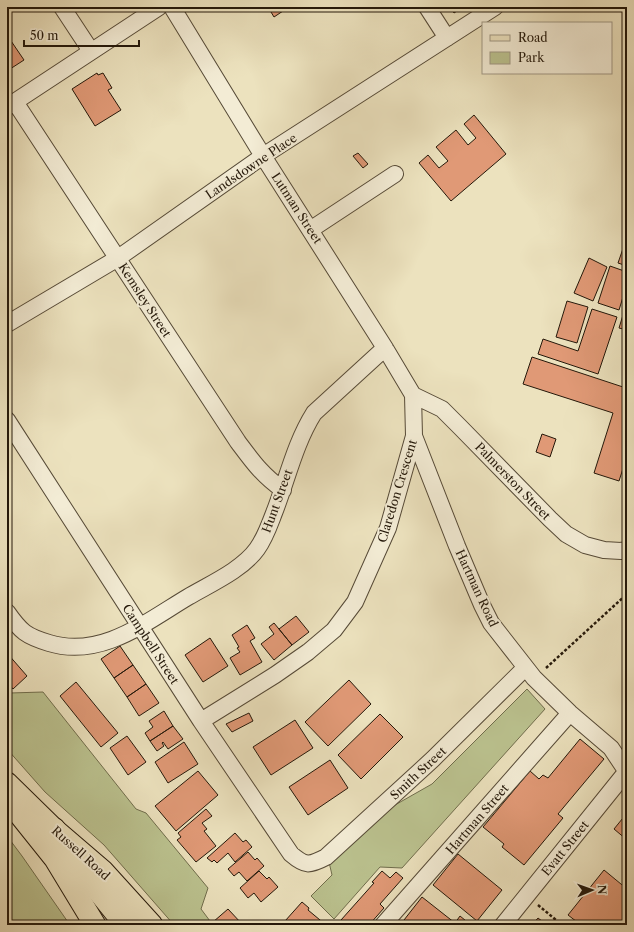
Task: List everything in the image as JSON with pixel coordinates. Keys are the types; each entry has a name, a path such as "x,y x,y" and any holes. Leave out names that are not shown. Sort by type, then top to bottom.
{"highway":[{"path":"54,829 76,863 126,925"},
{"path":"55,859 110,925"}],"main road":[{"name":"Russell Road","path":"7,783 54,829 103,871 152,925"},
{"name":"Russell Road","path":"7,799 55,859 91,920"}],"street":[{"path":"62,7 91,51"},
{"path":"11,104 159,7"},
{"name":"Lutman Street","path":"172,7 263,156 385,348 413,395"},
{"path":"428,7 447,38"},
{"name":"Landsdowne Place","path":"7,324 118,258 263,156 495,7"},
{"name":"Kemsley Street","path":"11,104 118,258 238,442 255,465 268,479 283,490"},
{"path":"310,230 395,174"},
{"name":"Hunt Street","path":"7,612 18,628 27,636 56,645 72,647 86,647 102,644 140,626 238,568 256,550 265,536 283,490 296,450 306,426 314,413 385,348"},
{"name":"Claredon Crescent","path":"201,721 275,675 308,652 334,630 355,602 388,528 414,436 413,395"},
{"name":"Palmerston Street","path":"413,395 442,409 566,534 585,545 604,550 624,550"},
{"name":"Campbell Street","path":"7,420 201,721 290,854 302,863"},
{"name":"Hartman Road","path":"414,436 457,546 482,605 491,622 530,673 570,713 611,748 627,772"},
{"name":"Smith Street","path":"302,863 314,863 326,857 530,673"},
{"name":"Hartman Street","path":"383,925 570,713"},
{"name":"Hartman Road","path":"611,748 627,753"},
{"name":"Evatt Street","path":"503,925 627,772"}],"path":[{"path":"530,673 627,594"},
{"path":"527,896 562,925"}],"green space":[{"path":"527,689 545,709 402,868 380,867 334,919 311,896 332,875 329,862 395,805 432,784"},
{"path":"7,690 10,693 43,692 136,809 146,813 208,888 201,909 213,925 174,925 104,845 45,792 7,749"},
{"path":"7,836 22,856 70,925 7,925"}],"building":[{"path":"268,7 289,7 274,17"},
{"path":"450,7 463,7 454,13"},
{"path":"7,35 24,60 7,71"},
{"path":"97,73 98,75 103,73 112,88 108,90 121,110 95,126 72,89"},
{"path":"474,115 506,154 451,201 419,163 428,155 439,168 448,161 436,147 456,130 468,145 476,138 464,124"},
{"path":"358,153 368,164 363,168 353,156"},
{"path":"626,240 627,241 627,266 618,263"},
{"path":"589,258 607,267 593,301 574,293"},
{"path":"610,266 627,272 627,284 619,310 598,303"},
{"path":"567,301 588,307 577,343 556,337"},
{"path":"627,302 627,330 619,328"},
{"path":"592,309 617,317 598,374 538,354 543,339 578,351"},
{"path":"532,357 623,387 627,374 627,456 619,481 594,473 613,413 523,384"},
{"path":"542,434 556,439 550,457 536,452"},
{"path":"296,616 309,632 292,645 279,629"},
{"path":"274,623 292,645 274,660 261,644 274,634 269,627"},
{"path":"247,625 255,638 250,641 262,662 240,675 230,658 240,652 237,648 239,647 232,635"},
{"path":"210,638 228,666 203,682 185,655"},
{"path":"120,646 133,665 114,678 101,659"},
{"path":"7,653 27,676 13,689 7,682"},
{"path":"133,665 146,684 127,697 114,678"},
{"path":"349,680 371,704 328,746 305,722"},
{"path":"76,682 118,733 101,747 60,696"},
{"path":"146,684 159,703 139,716 127,697"},
{"path":"164,711 173,726 150,741 145,733 153,727 149,721"},
{"path":"249,713 253,721 232,732 226,724"},
{"path":"380,714 403,737 361,779 338,755"},
{"path":"295,720 313,748 271,775 253,747"},
{"path":"173,726 183,739 168,749 163,742 162,743 164,746 157,751 150,741"},
{"path":"127,736 146,762 128,775 110,748"},
{"path":"580,739 604,759 558,814 563,818 524,865 502,847 504,844 483,827 530,771 539,779 543,775 548,778"},
{"path":"184,742 198,764 168,783 155,762"},
{"path":"330,760 348,788 308,815 289,787"},
{"path":"198,771 218,795 176,831 155,806"},
{"path":"206,809 212,816 202,823 207,829 204,831 216,846 196,862 177,840 181,837 178,833"},
{"path":"627,813 627,840 614,829"},
{"path":"235,833 243,842 246,840 252,847 235,862 228,853 217,863 214,860 212,862 207,858"},
{"path":"248,852 255,860 257,858 264,866 247,881 239,872 234,876 228,869"},
{"path":"458,854 502,890 477,921 433,885"},
{"path":"604,870 627,889 627,925 581,925 568,915"},
{"path":"259,871 267,879 269,877 278,887 261,902 254,893 248,898 240,888"},
{"path":"382,871 390,878 396,872 403,878 380,904 384,908 369,925 347,925 341,920 374,883 372,882"},
{"path":"422,897 455,923 460,916 471,925 410,925 404,920"},
{"path":"302,902 309,908 308,910 326,925 290,925 285,921"},
{"path":"228,909 242,924 241,925 216,925 213,922"},
{"path":"538,918 547,925 532,925"}]}
